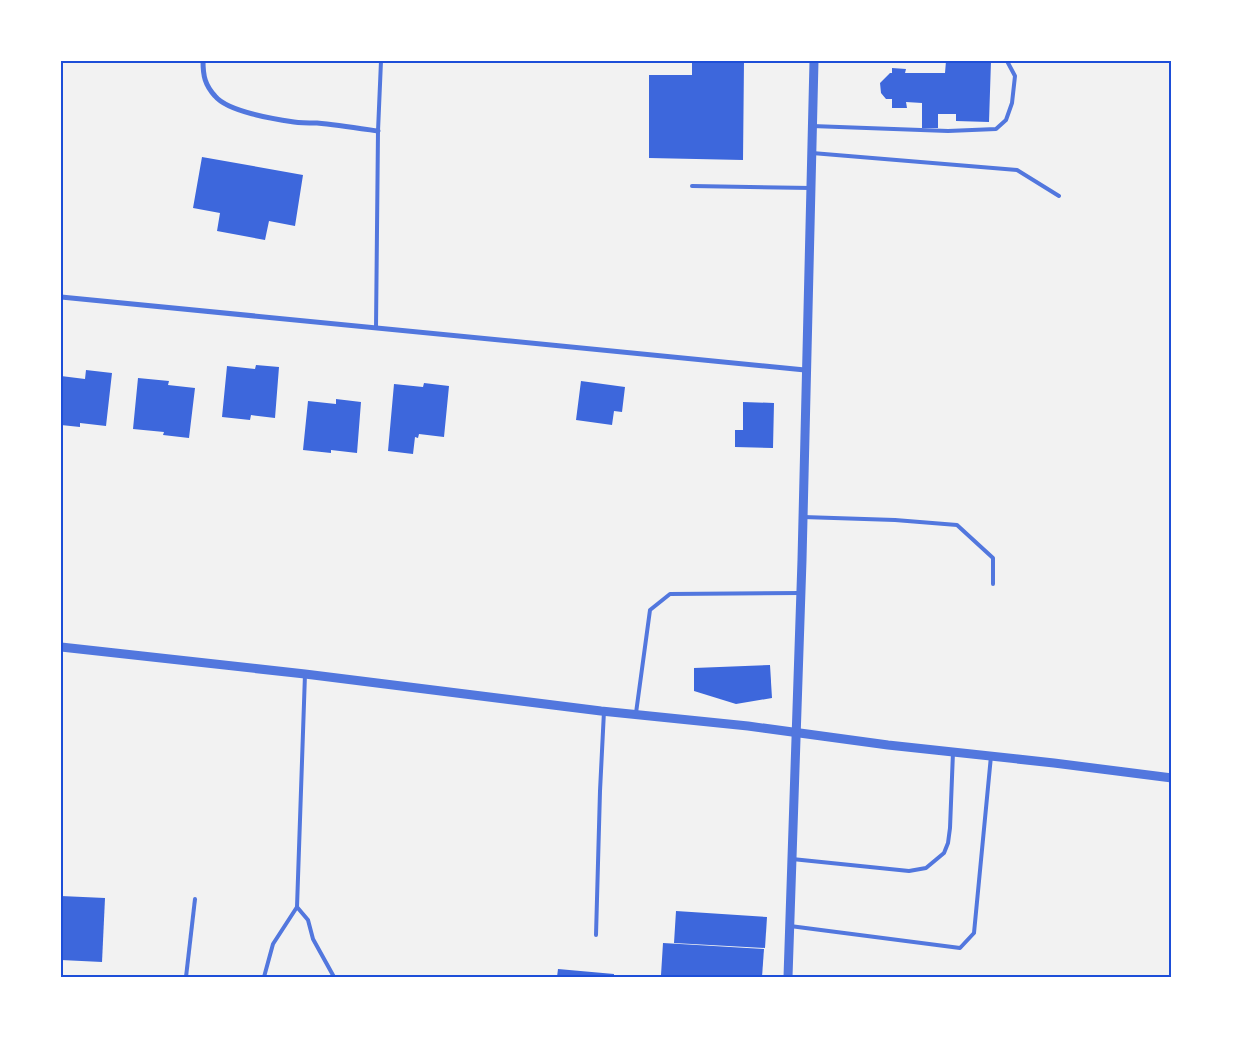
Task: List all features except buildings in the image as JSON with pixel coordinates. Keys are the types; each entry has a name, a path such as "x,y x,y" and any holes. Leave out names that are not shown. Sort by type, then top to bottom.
{"street":[{"path":"204,61 203,74 205,81 216,97 238,110 294,122 378,131"},
{"path":"788,977 801,593 814,61"},
{"path":"61,297 806,370"},
{"path":"61,647 305,674 636,715 748,726 1172,778"}],"lane":[{"path":"376,328 378,131 381,61"},
{"path":"812,126 948,131 996,129 1006,120 1012,103 1015,76 1007,61"},
{"path":"812,153 1017,170 1059,196"},
{"path":"692,186 811,188"},
{"path":"803,517 895,520 957,525 993,558 993,584"},
{"path":"636,715 650,610 670,594 801,593"},
{"path":"264,977 273,944 297,907 305,674"},
{"path":"596,934 604,711"},
{"path":"792,859 909,871 926,868 944,853 948,843 953,752"},
{"path":"789,926 960,948 974,933 991,756"},
{"path":"186,977 195,899"},
{"path":"297,907 308,920 313,939 334,977"}]}
